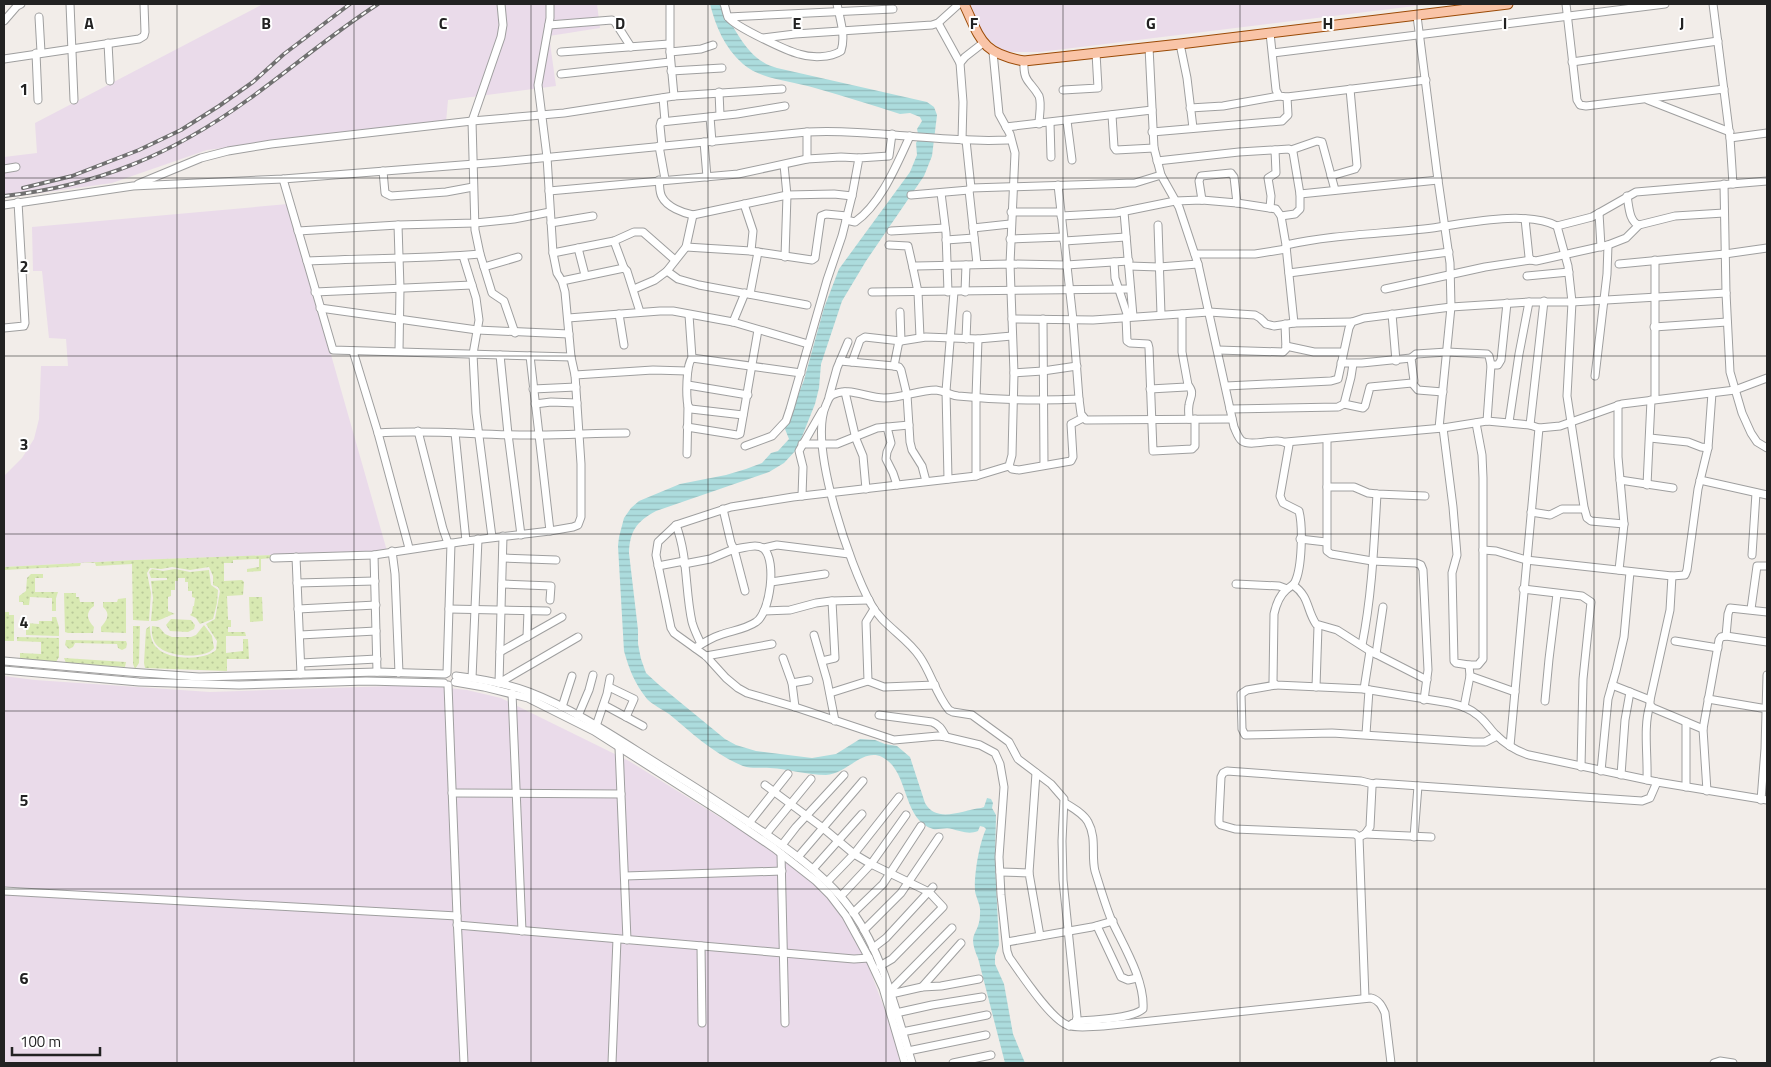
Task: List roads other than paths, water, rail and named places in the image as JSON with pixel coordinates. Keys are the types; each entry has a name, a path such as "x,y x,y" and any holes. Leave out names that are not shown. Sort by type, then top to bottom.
{"main road":[{"path":"964,4 983,43 993,52 1002,56 1024,61 1508,4"}],"street":[{"path":"4,21 21,4"},
{"path":"70,4 74,100"},
{"path":"4,59 139,39 144,36 145,32 144,4"},
{"path":"501,4 503,25 501,37 472,121 472,165 475,223 480,254 492,294 504,301 515,333"},
{"path":"274,558 374,555 409,548 550,531 573,527 578,524 581,517 581,464 575,374 571,357 565,292 562,281 557,273 553,253 547,157 538,85 549,25 550,4"},
{"path":"670,4 670,62 674,96"},
{"path":"724,4 728,17 738,25 763,38 799,54 830,56 840,51 843,39 837,4"},
{"path":"763,38 932,25 938,23 959,4"},
{"path":"1566,4 1577,100 1580,104 1586,106 1724,89"},
{"path":"1273,54 1567,17 1611,7 1665,4"},
{"path":"1713,4 1730,135 1734,184"},
{"path":"728,17 893,9"},
{"path":"1417,16 1449,252 1450,307 1441,428 1453,507 1457,555 1452,573 1454,661 1469,665 1478,665 1483,659 1483,478 1482,455 1476,423"},
{"path":"38,100 39,17"},
{"path":"549,25 612,20 616,22 632,47"},
{"path":"938,23 960,63 964,140 968,160 977,264"},
{"path":"1270,33 1276,90 1279,96"},
{"path":"1572,62 1718,42"},
{"path":"108,43 110,81"},
{"path":"960,63 964,57 983,43"},
{"path":"560,52 670,44"},
{"path":"1180,44 1194,128"},
{"path":"670,52 701,49 713,45"},
{"path":"1149,47 1154,148 1161,175 1175,201 1195,254 1232,419 1240,439 1245,442 1327,439 1383,432 1441,428 1486,421 1509,422 1539,428 1560,426 1618,405 1653,399 1735,390 1767,378 1767,382"},
{"path":"993,52 999,114 1014,146 1010,224 1014,373 1012,455 1009,466"},
{"path":"1063,90 1098,88 1096,54"},
{"path":"1024,61 1024,76 1039,97 1039,124"},
{"path":"562,74 670,62"},
{"path":"672,72 722,68"},
{"path":"1190,108 1223,106 1279,96 1287,97 1426,80"},
{"path":"134,186 193,161 228,151 342,135 472,121 543,116 674,96 782,89"},
{"path":"1331,176 1355,169 1357,166 1350,89"},
{"path":"719,92 720,115"},
{"path":"1152,132 1282,121 1288,115 1287,97"},
{"path":"663,98 665,121"},
{"path":"1645,99 1730,135 1767,132"},
{"path":"785,106 661,122 662,180 660,192 664,201 679,211 693,215 787,195 834,194 852,196"},
{"path":"1006,127 1152,110"},
{"path":"1112,115 1114,148 1116,150 1154,148"},
{"path":"707,177 710,117"},
{"path":"1067,121 1072,160"},
{"path":"1050,123 1051,158"},
{"path":"4,205 134,186 283,179 472,165 807,132 858,132 964,140 1008,140 1010,137"},
{"path":"807,132 807,159"},
{"path":"549,191 738,174 807,159 889,156 892,134"},
{"path":"686,247 754,252 814,260 821,216 826,214 847,218 853,222 858,220 872,205 892,174 911,136"},
{"path":"1158,161 1286,148 1292,150 1317,140 1321,141 1336,190"},
{"path":"1270,208 1271,196 1268,178 1276,173 1275,150"},
{"path":"1282,216 1298,212 1300,209 1300,194 1292,150"},
{"path":"745,446 772,436 786,421 847,218 859,158"},
{"path":"784,165 787,195 785,256"},
{"path":"4,168 16,167"},
{"path":"383,171 385,193 391,196 446,192 474,187"},
{"path":"1202,200 1199,181 1202,176 1231,173 1234,177 1237,203"},
{"path":"910,195 1013,186 1135,183 1161,175"},
{"path":"283,179 333,350 571,357"},
{"path":"1300,194 1438,180"},
{"path":"1195,254 1255,254 1312,240 1446,227 1492,220 1525,219 1546,221 1557,226 1592,217 1627,196 1645,191 1767,181"},
{"path":"1724,184 1730,372 1742,413 1751,434 1757,442 1767,448"},
{"path":"1058,186 1073,320 1079,399 1083,418"},
{"path":"941,193 946,240 946,265 951,292 946,392 948,478"},
{"path":"1627,196 1632,221 1639,225"},
{"path":"1011,212 1060,214 1124,212 1175,201 1202,200 1276,209 1282,216 1294,323"},
{"path":"4,328 20,328 25,323 18,202"},
{"path":"733,322 747,294 754,252 753,231 744,204"},
{"path":"298,231 475,223 514,219 550,212"},
{"path":"1124,212 1130,289 1127,341 1149,346 1152,449 1156,452 1192,448 1195,446 1189,405 1192,399 1192,390 1188,385 1182,352 1182,314"},
{"path":"1385,290 1485,267 1531,260 1536,261 1605,246 1626,238 1639,225 1675,216 1724,212"},
{"path":"1595,376 1608,274 1599,213"},
{"path":"634,289 655,280 667,271 686,247 693,215"},
{"path":"551,223 593,216"},
{"path":"1525,219 1529,257 1531,260"},
{"path":"973,228 1010,224"},
{"path":"398,225 399,351"},
{"path":"1158,226 1161,314"},
{"path":"1557,226 1569,272 1572,302 1568,396 1584,509 1591,521 1624,524"},
{"path":"891,231 945,228"},
{"path":"553,253 614,241 634,232 643,232 675,260"},
{"path":"1010,238 1126,237"},
{"path":"946,240 974,238"},
{"path":"614,241 624,268 628,271 640,312"},
{"path":"889,246 908,246 918,292 920,337"},
{"path":"578,248 585,276"},
{"path":"1619,264 1767,248"},
{"path":"1289,273 1449,252"},
{"path":"307,261 480,254"},
{"path":"463,256 476,298 479,320 473,354 476,413 492,537"},
{"path":"484,268 518,256"},
{"path":"1647,485 1653,399 1654,260"},
{"path":"913,268 916,266 977,264 1066,265 1114,262 1159,267 1198,264"},
{"path":"1114,262 1114,273 1118,289 1129,317"},
{"path":"966,265 966,292"},
{"path":"562,281 624,268"},
{"path":"667,271 678,279 699,285 807,306"},
{"path":"1526,276 1569,272"},
{"path":"315,292 472,285"},
{"path":"872,292 1012,292 1130,289"},
{"path":"1012,319 1073,320 1209,312 1255,315 1268,325 1352,322 1364,318 1450,307 1726,293"},
{"path":"1509,422 1529,302"},
{"path":"1530,425 1544,302"},
{"path":"1491,365 1498,365 1501,360 1507,303"},
{"path":"320,308 477,330 569,334"},
{"path":"568,318 666,311 733,322 808,344"},
{"path":"894,366 900,341 900,312"},
{"path":"619,314 624,346"},
{"path":"1392,314 1396,361"},
{"path":"687,454 687,371 692,358 690,315"},
{"path":"966,339 967,315"},
{"path":"1044,319 1044,465"},
{"path":"1226,386 1331,381 1338,379 1347,334 1352,322"},
{"path":"1654,327 1727,322"},
{"path":"1218,350 1283,352 1286,346 1285,324"},
{"path":"688,427 740,434 758,330"},
{"path":"852,362 862,338 900,341 920,337 978,339 1012,336"},
{"path":"976,476 978,339"},
{"path":"802,496 803,467 798,451 829,398 848,342"},
{"path":"1286,346 1314,352 1343,352"},
{"path":"353,351 378,433 409,548"},
{"path":"1341,363 1396,361 1411,358 1416,354 1447,352 1487,354 1490,356 1491,365 1486,421"},
{"path":"500,355 521,534"},
{"path":"530,356 550,531"},
{"path":"692,358 801,374"},
{"path":"1411,358 1414,381 1412,383"},
{"path":"840,361 894,366 901,370 907,395 910,442 912,450 922,466 926,481"},
{"path":"1344,404 1353,364"},
{"path":"1014,373 1043,372 1076,366"},
{"path":"575,374 653,370 687,371"},
{"path":"1412,383 1418,390 1443,392"},
{"path":"1230,409 1322,408 1338,407 1344,404 1363,408 1370,387 1412,383"},
{"path":"688,385 748,395"},
{"path":"1150,389 1186,387 1188,385"},
{"path":"534,389 576,387"},
{"path":"829,398 834,394 844,392 855,392 884,398 930,391 946,392 955,396 1044,401 1079,399"},
{"path":"844,392 855,437 863,456 866,489"},
{"path":"1483,550 1496,551 1526,560 1672,576 1685,575 1700,480 1708,448 1712,393"},
{"path":"535,404 551,402 577,403"},
{"path":"1618,405 1620,480 1624,524 1619,570"},
{"path":"688,406 691,409 743,415"},
{"path":"824,408 821,422 822,445 830,492 849,554 874,609 919,656 949,710 972,715 1004,738 1009,742 1018,759 1063,796 1065,802 1062,864 1067,931 1076,1002 1076,1021"},
{"path":"1009,466 1015,470 1073,459 1071,424 1083,418 1086,420 1232,419"},
{"path":"802,444 837,444 869,430 909,425"},
{"path":"887,427 891,443 886,452 886,459 897,485"},
{"path":"1510,746 1539,428"},
{"path":"418,432 443,530 450,543 446,673 443,679 512,693 561,713 594,731 724,814 816,881 830,895 846,916 869,958 883,988 905,1063"},
{"path":"378,433 538,435 626,433"},
{"path":"455,433 466,541"},
{"path":"1650,438 1688,442 1708,448"},
{"path":"1327,439 1327,551 1331,554 1372,561 1416,563 1421,565 1423,570 1428,680 1424,700"},
{"path":"1276,684 1273,682 1272,677 1274,614 1281,595 1290,587 1298,568 1300,539 1299,512 1283,503 1280,496 1289,449 1289,444 1286,442"},
{"path":"1009,466 976,476 830,492 723,509 676,525 658,542 656,555 671,628 674,632 698,646 726,678 738,688 758,697 795,707 894,740 946,737 980,745 995,753 1000,764 1004,787 999,857 1009,957 1051,1012 1069,1026 1102,1026 1365,998 1376,999 1385,1013 1391,1063"},
{"path":"1620,480 1673,488"},
{"path":"1700,480 1767,496"},
{"path":"1327,487 1354,487 1368,494 1425,496"},
{"path":"1752,555 1756,493"},
{"path":"1362,645 1368,614 1377,494"},
{"path":"723,509 745,591"},
{"path":"1531,512 1550,515 1562,509 1584,509"},
{"path":"676,525 680,534 692,621 698,646"},
{"path":"499,683 503,536"},
{"path":"472,678 478,539"},
{"path":"1300,539 1326,542"},
{"path":"658,566 710,559 734,549 755,546 764,548 777,545 849,554"},
{"path":"698,646 713,638 757,622 764,611 772,582 770,562 764,548"},
{"path":"392,551 395,574 399,673"},
{"path":"374,555 377,672"},
{"path":"296,557 301,674"},
{"path":"503,558 556,560"},
{"path":"1751,609 1757,566 1767,566"},
{"path":"1601,771 1607,707 1626,622 1630,572"},
{"path":"772,582 825,574"},
{"path":"1647,780 1648,713 1670,610 1672,576"},
{"path":"297,584 375,580"},
{"path":"502,584 551,586 550,600"},
{"path":"1236,584 1290,587 1301,591 1318,626 1337,630 1373,652 1428,680"},
{"path":"1523,589 1582,596 1591,602 1583,679 1581,767"},
{"path":"1545,701 1548,659 1557,594"},
{"path":"764,611 790,610 816,602 869,600"},
{"path":"822,661 836,658 832,601"},
{"path":"298,609 376,606"},
{"path":"1366,734 1367,689 1383,607"},
{"path":"1726,636 1728,610 1733,608 1767,612"},
{"path":"449,609 547,611"},
{"path":"868,681 866,622 874,609"},
{"path":"527,637 528,611"},
{"path":"500,652 562,617"},
{"path":"1316,687 1318,626"},
{"path":"300,636 376,632"},
{"path":"814,635 830,693 835,721"},
{"path":"1707,790 1703,729 1719,640 1726,636 1767,642"},
{"path":"499,683 578,637"},
{"path":"1674,641 1718,648"},
{"path":"706,656 772,644"},
{"path":"784,658 792,683 795,707"},
{"path":"301,663 377,659"},
{"path":"4,661 199,677 452,672 452,793 464,1063"},
{"path":"1464,707 1470,676 1469,665"},
{"path":"4,670 95,678 239,685 366,681 451,681 472,678 530,692 596,726 711,797 782,845 827,882 853,913 873,948 890,993 912,1063"},
{"path":"95,678 96,670"},
{"path":"578,716 593,675"},
{"path":"1497,736 1485,742 1473,742 1366,734 1301,733 1244,736 1241,694 1247,690 1276,684 1367,689 1450,703 1476,713 1497,736 1518,752 1529,756 1657,782 1764,800 1767,675"},
{"path":"562,708 572,676"},
{"path":"1470,676 1515,692"},
{"path":"596,726 604,705 610,678"},
{"path":"792,683 809,680"},
{"path":"830,693 868,681 884,687 934,684"},
{"path":"1612,685 1650,702 1653,708 1703,729"},
{"path":"609,687 634,699 626,717"},
{"path":"1621,775 1630,692"},
{"path":"512,693 522,931"},
{"path":"1708,699 1767,709"},
{"path":"604,705 644,726"},
{"path":"879,715 932,722 942,728 946,737"},
{"path":"1686,722 1686,787"},
{"path":"619,747 628,940"},
{"path":"1431,837 1235,829 1221,825 1219,823 1222,773 1227,771 1361,781 1373,784 1642,801 1650,798 1657,782"},
{"path":"1036,772 1030,873 1040,936"},
{"path":"749,823 788,774"},
{"path":"782,845 844,775"},
{"path":"766,834 811,779"},
{"path":"798,857 863,781"},
{"path":"1365,998 1362,835 1370,827 1373,784"},
{"path":"765,785 823,828 854,854 890,873 931,889 943,907 892,959 880,966"},
{"path":"1414,836 1418,786"},
{"path":"452,793 621,794"},
{"path":"827,882 854,854 899,797"},
{"path":"1065,802 1087,820 1091,829 1094,839 1095,870 1104,902 1128,954 1143,1000 1143,1009 1140,1012 1105,1020 1076,1021 1069,1026"},
{"path":"813,869 862,814"},
{"path":"840,896 871,864 906,815"},
{"path":"853,913 872,896 890,873 920,826"},
{"path":"864,930 901,893 939,837"},
{"path":"781,854 785,953 785,1023"},
{"path":"625,876 782,871"},
{"path":"1000,872 1030,873"},
{"path":"873,948 886,938 931,889"},
{"path":"4,890 457,916"},
{"path":"1007,942 1097,926 1113,921"},
{"path":"457,925 854,959 869,958"},
{"path":"1097,926 1121,977 1128,980 1137,978"},
{"path":"890,993 952,928"},
{"path":"612,1063 617,939"},
{"path":"922,986 961,943"},
{"path":"701,946 702,1023"},
{"path":"890,993 922,986 941,986 979,979"},
{"path":"896,1013 982,997"},
{"path":"902,1032 987,1015"},
{"path":"908,1051 986,1035"},
{"path":"953,1063 991,1055"},
{"path":"1714,1063 1720,1061 1733,1063"}],"water":[{"path":"710,4 722,4 744,44 750,52 766,64 927,102 934,107 937,115 932,156 924,176 866,261 842,301 821,364 819,388 815,404 797,449 784,463 769,472 656,511 643,519 635,528 629,553 641,659 646,673 658,684 725,739 736,745 756,751 812,758 836,754 860,739 875,740 897,746 910,757 925,803 936,813 950,814 981,808 984,807 987,798 991,799 993,803 992,808 996,815 995,862 999,945 995,956 995,964 1004,984 1013,1034 1025,1063 1005,1063 973,943 980,913 975,891 976,868 986,829 980,826 978,831 968,833 950,828 933,829 923,824 915,816 902,783 891,764 882,757 875,755 861,758 841,771 826,775 743,766 713,750 669,714 647,699 636,682 626,658 618,546 624,518 639,501 680,484 726,475 762,463 771,453 778,451 789,439 785,429 804,380 824,308 839,269 910,172 917,155 916,143 919,138 917,129 922,121 920,117 910,113 900,114 826,91 759,74 743,64 726,44 718,29"}],"railway":[{"path":"23,188 72,176 139,150 181,130 253,82 284,54 350,4"},
{"path":"4,196 71,184 133,164 163,151 220,119 378,4"}]}
